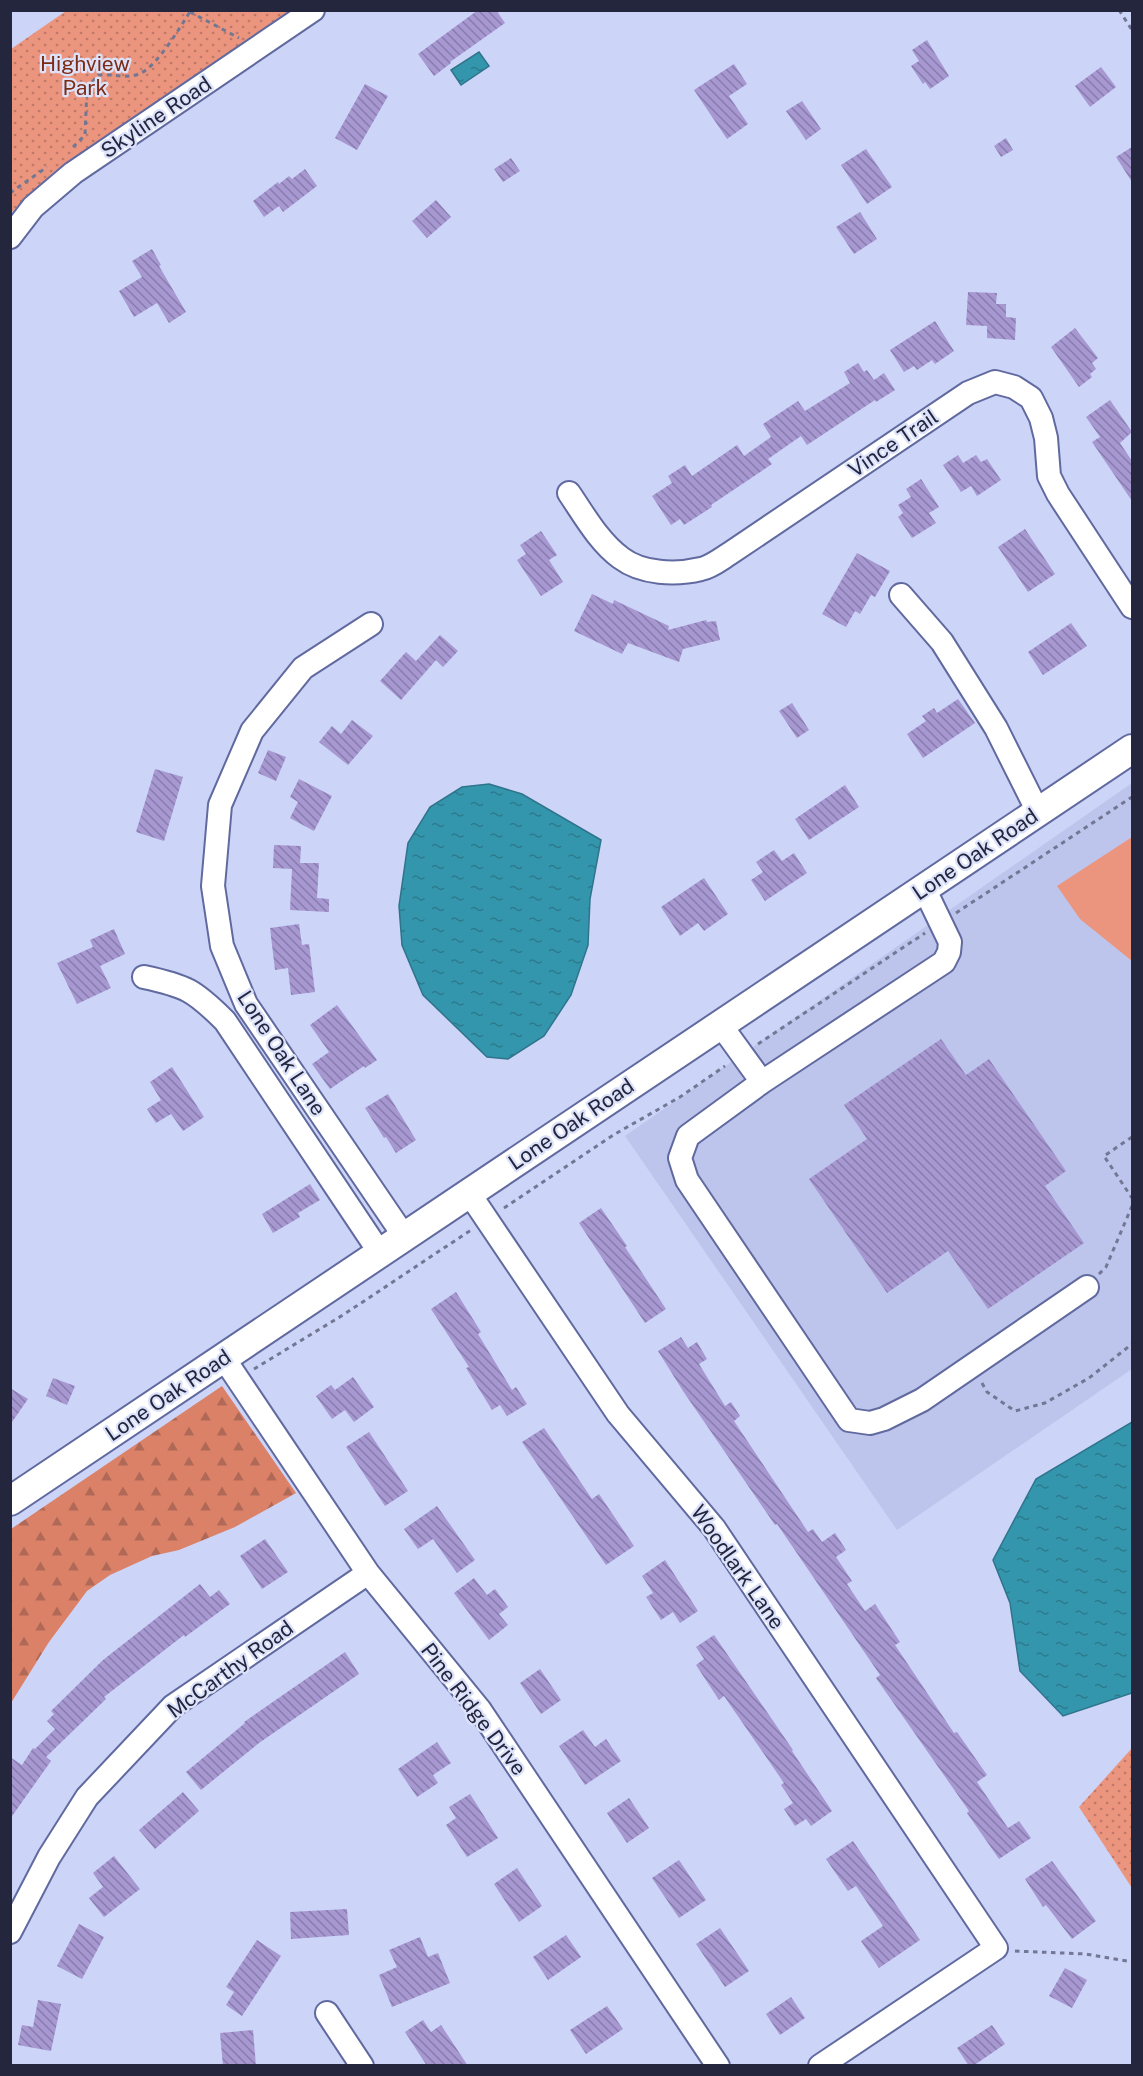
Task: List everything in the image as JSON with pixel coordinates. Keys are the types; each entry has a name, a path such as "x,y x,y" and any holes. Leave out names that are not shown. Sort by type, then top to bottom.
{"main road":[{"name":"Lone Oak Road","path":"10,1501 230,1368 404,1236 1132,748"}],"street":[{"name":"Skyline Road","path":"10,237 33,207 73,173 313,10"},
{"name":"Vince Trail","path":"569,493 600,539 621,559 646,570 672,573 703,569 729,554 968,393 995,382 1014,387 1031,398 1041,418 1046,438 1049,476 1058,494 1132,607"},
{"path":"901,595 942,642 996,728 1038,812"},
{"name":"Lone Oak Lane","path":"371,624 303,668 252,731 220,805 213,886 222,946 246,1004 404,1236"},
{"path":"924,888 950,942 949,952 944,962 762,1082 688,1136 680,1158 687,1180 849,1420 870,1423 884,1419 922,1400 1087,1287"},
{"path":"144,977 179,985 203,999 225,1021 380,1253"},
{"path":"720,1024 762,1082"},
{"name":"Woodlark Lane","path":"469,1193 618,1414 714,1528 996,1948"},
{"name":"Pine Ridge Drive","path":"230,1368 368,1573 480,1710 718,2066"},
{"name":"McCarthy Road","path":"10,1932 50,1857 87,1797 173,1706 368,1573"},
{"path":"820,2066 996,1948"},
{"path":"327,2013 362,2066"}],"path":[{"path":"1119,10 1132,30"},
{"path":"68,152 85,135 87,88 98,75 110,74 124,77 141,73 173,39 191,11 242,40 253,51"},
{"path":"10,193 52,164"},
{"path":"230,1368 343,1315 615,1134 680,1097 1132,797"},
{"path":"1132,1137 1104,1156 1132,1198"},
{"path":"1087,1287 1106,1267 1132,1206"},
{"path":"973,1366 987,1392 1015,1410 1045,1402 1089,1378 1132,1344"},
{"path":"996,1948 1086,1954 1132,1962"}],"shaded area":[{"path":"1132,783 1132,1369 897,1530 625,1136"}],"green space":[{"name":"Highview Park","path":"66,11 293,11 55,171 11,213 11,49"},
{"path":"1132,837 1132,961 1080,919 1057,886"},
{"path":"222,1386 296,1493 235,1527 179,1550 152,1556 110,1575 87,1591 49,1642 11,1703 11,1529"},
{"path":"1132,1748 1132,1888 1079,1807"}],"water":[{"path":"479,52 489,66 461,85 451,70"},
{"path":"489,784 522,794 601,840 590,899 588,945 571,995 544,1036 508,1059 487,1057 423,995 402,945 399,906 408,843 430,807 462,787"},
{"path":"1132,1422 1132,1693 1063,1716 1020,1671 1010,1603 993,1560 1036,1479"}],"building":[{"path":"478,10 496,10 505,23 434,76 418,54"},
{"path":"927,40 949,76 930,89 925,82 923,84 911,66 919,61 912,50"},
{"path":"734,64 747,84 729,96 748,124 727,139 694,90"},
{"path":"1101,67 1116,87 1090,107 1075,86"},
{"path":"365,84 388,96 357,150 335,138"},
{"path":"802,101 821,129 806,140 786,111"},
{"path":"1006,138 1013,150 1001,157 994,146"},
{"path":"1132,147 1132,182 1116,157"},
{"path":"866,149 892,187 867,204 841,165"},
{"path":"511,158 520,171 503,182 494,169"},
{"path":"305,169 317,186 283,212 279,206 264,217 253,201 278,182 279,184 289,176 292,179"},
{"path":"436,200 451,217 427,238 412,221"},
{"path":"860,212 877,239 854,254 836,227"},
{"path":"152,249 161,265 159,266 186,312 169,323 157,303 134,317 119,291 142,277 132,261"},
{"path":"968,292 997,293 996,304 1006,304 1006,317 1016,318 1015,340 987,338 987,326 966,325"},
{"path":"935,321 954,351 935,364 932,360 917,370 914,366 904,372 890,350"},
{"path":"1075,328 1098,358 1092,363 1096,369 1090,374 1092,377 1079,387 1051,347"},
{"path":"858,363 874,380 884,373 895,390 876,402 875,400 807,445 801,436 768,459 772,464 711,505 712,507 684,525 680,519 671,525 652,496 672,483 668,476 685,465 692,476 737,445 744,456 771,437 763,424 798,401 805,411 850,383 844,372"},
{"path":"1110,400 1132,432 1120,443 1132,461 1132,501 1092,442 1100,437 1086,417"},
{"path":"958,455 963,463 976,455 981,462 987,459 1001,480 977,496 971,486 961,492 943,465"},
{"path":"921,479 939,507 929,513 936,523 912,538 898,517 903,513 898,505 911,497 906,489"},
{"path":"1025,529 1055,574 1028,592 998,547"},
{"path":"541,531 557,555 549,560 563,582 541,596 517,560 526,554 520,545"},
{"path":"857,553 890,571 875,597 871,595 860,614 855,611 846,627 822,614"},
{"path":"592,594 613,604 614,600 669,626 668,630 706,620 707,622 716,621 720,640 683,649 679,662 628,643 622,654 574,631"},
{"path":"1071,623 1087,646 1043,675 1028,652"},
{"path":"440,635 458,651 443,667 436,660 401,700 380,681 406,652 416,661"},
{"path":"958,699 975,723 923,758 907,734 926,721 922,716 934,708 937,713"},
{"path":"792,703 809,730 797,738 779,711"},
{"path":"352,720 373,736 348,765 319,742 332,726 341,734"},
{"path":"268,750 286,757 276,781 258,773"},
{"path":"155,769 183,777 164,841 136,832"},
{"path":"299,779 332,796 314,831 290,818 298,802 290,797"},
{"path":"845,785 859,807 809,840 795,819"},
{"path":"274,845 301,846 300,863 319,863 317,898 329,899 329,912 290,910 292,869 273,868"},
{"path":"774,850 782,861 794,853 807,873 765,901 751,880 763,872 756,862"},
{"path":"704,878 728,914 704,931 698,923 680,936 661,907"},
{"path":"299,924 302,945 309,944 315,992 291,995 288,968 275,970 270,928"},
{"path":"114,929 125,954 100,966 111,988 77,1004 57,963 93,947 90,940"},
{"path":"337,1005 377,1060 330,1089 312,1064 329,1052 310,1025"},
{"path":"941,1039 966,1075 989,1059 1066,1171 1045,1186 1084,1243 988,1309 948,1251 887,1293 809,1179 867,1139 844,1105"},
{"path":"172,1067 204,1117 183,1131 171,1114 156,1123 147,1109 161,1100 150,1082"},
{"path":"388,1094 416,1140 396,1153 365,1108"},
{"path":"310,1184 320,1200 298,1213 300,1217 273,1233 262,1214"},
{"path":"601,1208 666,1309 645,1323 579,1223"},
{"path":"456,1292 481,1332 478,1334 512,1390 516,1387 527,1404 507,1416 500,1405 492,1410 466,1368 469,1367 431,1309"},
{"path":"681,1337 688,1348 697,1342 707,1359 699,1364 725,1406 731,1402 740,1416 734,1421 808,1532 813,1529 822,1542 835,1533 846,1550 836,1557 852,1581 847,1584 865,1611 875,1604 900,1642 895,1645 954,1733 957,1732 987,1775 977,1782 1008,1828 1019,1821 1031,1838 999,1859 967,1813 969,1811 876,1678 880,1675 683,1391 658,1351"},
{"path":"353,1377 374,1407 354,1422 345,1410 332,1419 316,1396 331,1385 335,1390"},
{"path":"53,1378 75,1386 67,1405 46,1396"},
{"path":"10,1388 28,1399 10,1425"},
{"path":"544,1428 592,1499 599,1494 634,1546 606,1565 522,1442"},
{"path":"369,1432 408,1491 385,1506 346,1447"},
{"path":"437,1506 475,1560 457,1573 433,1539 418,1549 404,1529"},
{"path":"265,1539 288,1572 262,1589 240,1556"},
{"path":"665,1560 698,1611 680,1623 673,1612 661,1620 646,1597 653,1593 642,1576"},
{"path":"474,1578 487,1595 495,1589 508,1607 499,1614 508,1625 489,1640 454,1593"},
{"path":"200,1584 210,1597 219,1590 230,1604 185,1637 184,1635 104,1697 106,1699 46,1757 51,1761 10,1819 10,1757 22,1765 33,1748 35,1749 55,1729 47,1721 54,1714 51,1711 103,1660"},
{"path":"714,1635 832,1811 811,1826 806,1819 795,1826 784,1809 793,1803 781,1785 784,1783 724,1696 719,1700 696,1665 704,1659 696,1647"},
{"path":"345,1652 359,1674 259,1743 201,1790 186,1772 244,1722"},
{"path":"540,1669 561,1700 541,1714 520,1683"},
{"path":"583,1730 595,1747 606,1739 621,1761 585,1785 559,1746"},
{"path":"437,1742 451,1763 433,1775 438,1783 417,1797 398,1769"},
{"path":"183,1792 199,1811 155,1849 139,1830"},
{"path":"470,1794 498,1838 467,1857 446,1825 456,1818 449,1807"},
{"path":"629,1798 649,1828 627,1843 607,1813"},
{"path":"853,1841 920,1940 879,1968 861,1941 883,1926 856,1886 848,1891 826,1859"},
{"path":"114,1856 140,1889 104,1917 89,1898 103,1887 93,1873"},
{"path":"679,1860 706,1900 679,1918 652,1878"},
{"path":"1052,1861 1096,1921 1072,1939 1046,1905 1043,1907 1025,1879"},
{"path":"517,1868 542,1906 519,1922 494,1884"},
{"path":"347,1909 349,1935 291,1939 290,1912"},
{"path":"79,1924 104,1937 82,1979 57,1966"},
{"path":"720,1928 749,1971 725,1987 696,1944"},
{"path":"566,1935 581,1957 548,1980 533,1957"},
{"path":"420,1937 428,1957 438,1953 450,1983 392,2007 379,1975 397,1967 389,1950"},
{"path":"257,1940 281,1956 242,2016 226,2005 234,1992 226,1987"},
{"path":"1065,1968 1087,1980 1072,2008 1049,1996"},
{"path":"791,1997 805,2018 780,2035 766,2014"},
{"path":"38,2000 61,2004 51,2051 18,2045 22,2025 33,2027"},
{"path":"607,2006 623,2029 586,2054 570,2030"},
{"path":"423,2020 431,2032 441,2025 468,2066 427,2066 405,2032"},
{"path":"992,2025 1005,2044 973,2066 969,2066 957,2048"},
{"path":"253,2030 256,2066 223,2066 220,2033"}]}
